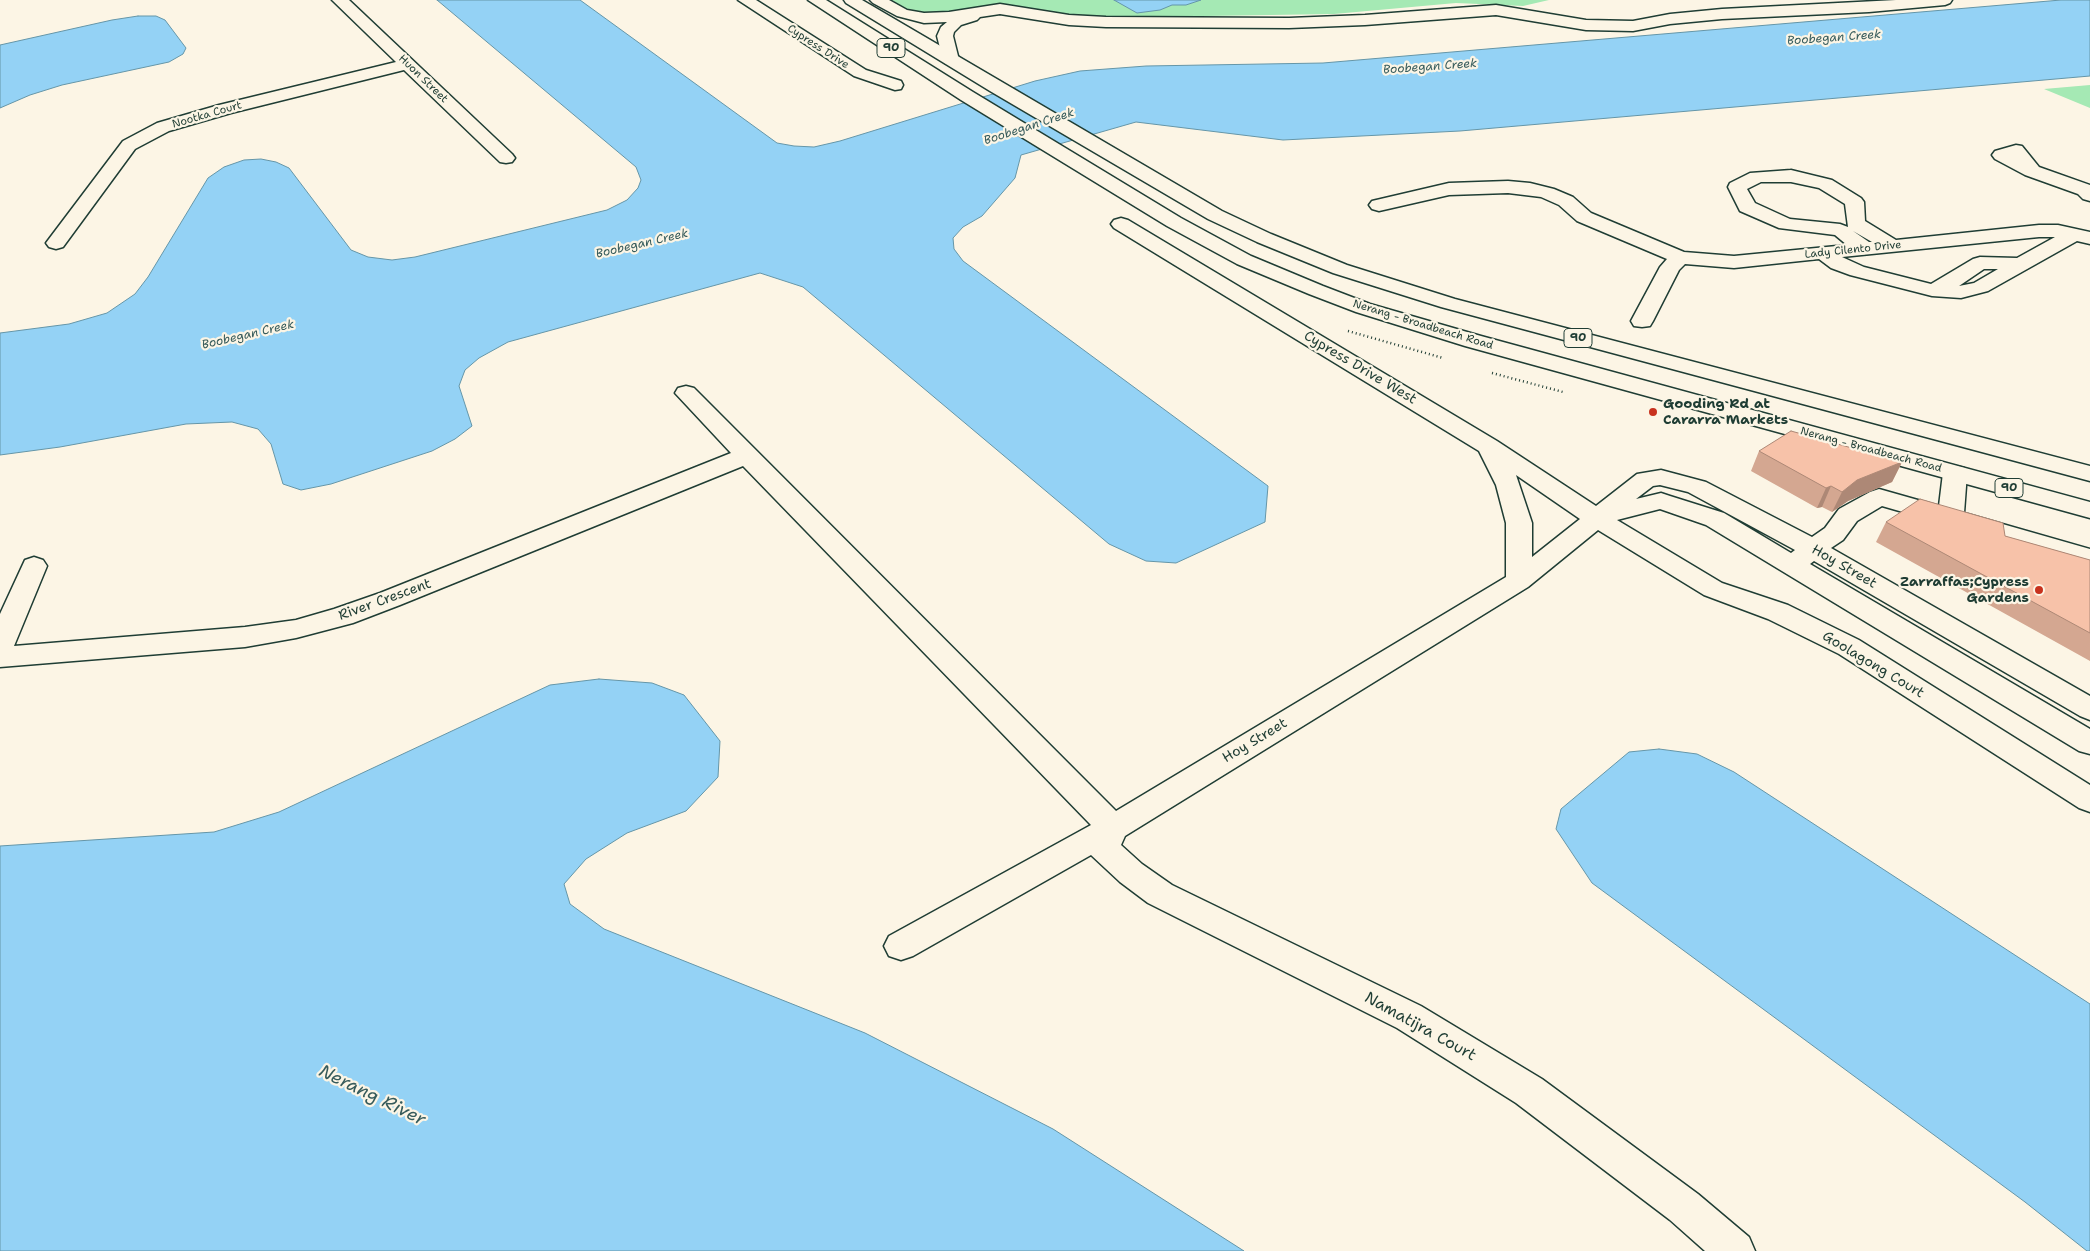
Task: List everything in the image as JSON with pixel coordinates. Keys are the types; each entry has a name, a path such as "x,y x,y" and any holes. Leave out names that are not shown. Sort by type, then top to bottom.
{"street":[{"name":"Huon Street","path":"340,0 506,158"},
{"name":"Cypress Drive","path":"746,0 860,73 895,85"},
{"name":"Nerang - Broadbeach Road","path":"816,0 967,96 1174,222 1229,252 1278,275 1363,308 1473,342 2090,510"},
{"name":"90","path":"851,0 996,88 1215,215 1303,255 1368,279 1466,308 2090,474"},
{"path":"878,0 908,15 943,23 990,13 1021,13 1069,20 1106,22 1271,23 1365,20 1496,10 1586,25 1633,26 1670,19 1722,14 1945,0"},
{"path":"943,23 951,60"},
{"name":"Nootka Court","path":"56,243 129,145 163,127 225,109 407,64"},
{"path":"2032,171 2085,190 2090,195"},
{"path":"1865,248 1840,230 1786,224 1747,207 1737,187 1757,177 1791,176 1825,184 1854,202 1856,224 1893,246"},
{"name":"Lady Cilento Drive","path":"1379,205 1449,190 1508,187 1547,193 1566,201 1584,217 1680,257 1734,262 2039,231 2086,233"},
{"name":"Cypress Drive West","path":"1122,224 1488,446 1596,518"},
{"path":"1823,253 1838,264 1852,270 1932,290 1961,292 1972,291 2086,233"},
{"path":"1642,322 1670,267 1680,257"},
{"path":"686,393 1113,828"},
{"path":"1488,446 1508,485 1519,523 1519,582"},
{"name":"River Crescent","path":"0,657 245,637 296,629 343,616 390,599 748,455"},
{"path":"1951,518 1955,473"},
{"name":"Hoy Street","path":"901,946 1113,828 1519,582 1646,479 1661,477 1697,487 1814,550 2090,709"},
{"path":"1792,565 1834,534 1848,515 1879,497 2090,558"},
{"name":"Hoy Street","path":"1596,518 1661,500 1715,519 2090,743"},
{"name":"Goolagong Court","path":"1596,518 1713,589 1778,612 1849,647 2090,800"},
{"path":"0,646 34,566"},
{"name":"Namatijra Court","path":"1113,828 1104,849 1160,894 1409,1017 1529,1091 1684,1207 1735,1251"}],"green space":[{"path":"888,0 1549,0 1523,6 1456,3 1334,14 1144,17 1063,16 1025,8 922,16 905,10"},
{"path":"2090,85 2090,108 2044,89"}],"water":[{"name":"Boobegan Creek","path":"437,0 580,0 777,143 814,147 840,141 1035,81 1080,71 1146,66 1323,63 2061,0 2090,0 2090,76 1460,131 1283,140 1136,122 1021,155 1015,178 982,216 963,227 953,238 954,249 963,261 1268,486 1265,522 1176,563 1146,561 1109,544 803,287 760,273 508,342 479,358 465,370 459,386 472,426 455,439 432,451 331,484 301,490 283,484 271,444 258,429 232,422 186,424 60,447 0,455 0,333 69,324 107,313 135,294 148,277 208,178 224,167 244,160 261,159 276,162 289,168 351,250 368,257 392,260 415,257 607,210 627,200 638,188 641,180 636,167"},
{"path":"1114,0 1201,0 1186,5 1172,5 1160,10 1137,13"},
{"path":"138,16 156,16 165,20 186,48 183,54 169,62 62,85 30,95 0,108 0,45"},
{"name":"Nerang River","path":"599,679 652,683 684,695 720,741 718,777 686,811 627,833 586,859 564,884 570,904 604,929 865,1033 1053,1129 1244,1251 0,1251 0,846 214,832 279,812 550,685"},
{"path":"1659,749 1697,754 1734,772 2090,1004 2090,1251 2087,1251 2025,1202 1592,883 1556,829 1561,809 1629,752"}],"building":[{"path":"1791,431 1902,462 1857,480 1842,492 1831,486 1826,488 1759,451"},
{"path":"1920,499 2003,523 2005,536 2090,560 2090,633 1886,522"}],"place":[{"name":"Gooding Rd at Cararra Markets","path":"1653,412"},
{"name":"Zarraffas;Cypress Gardens","path":"2039,590"}]}
